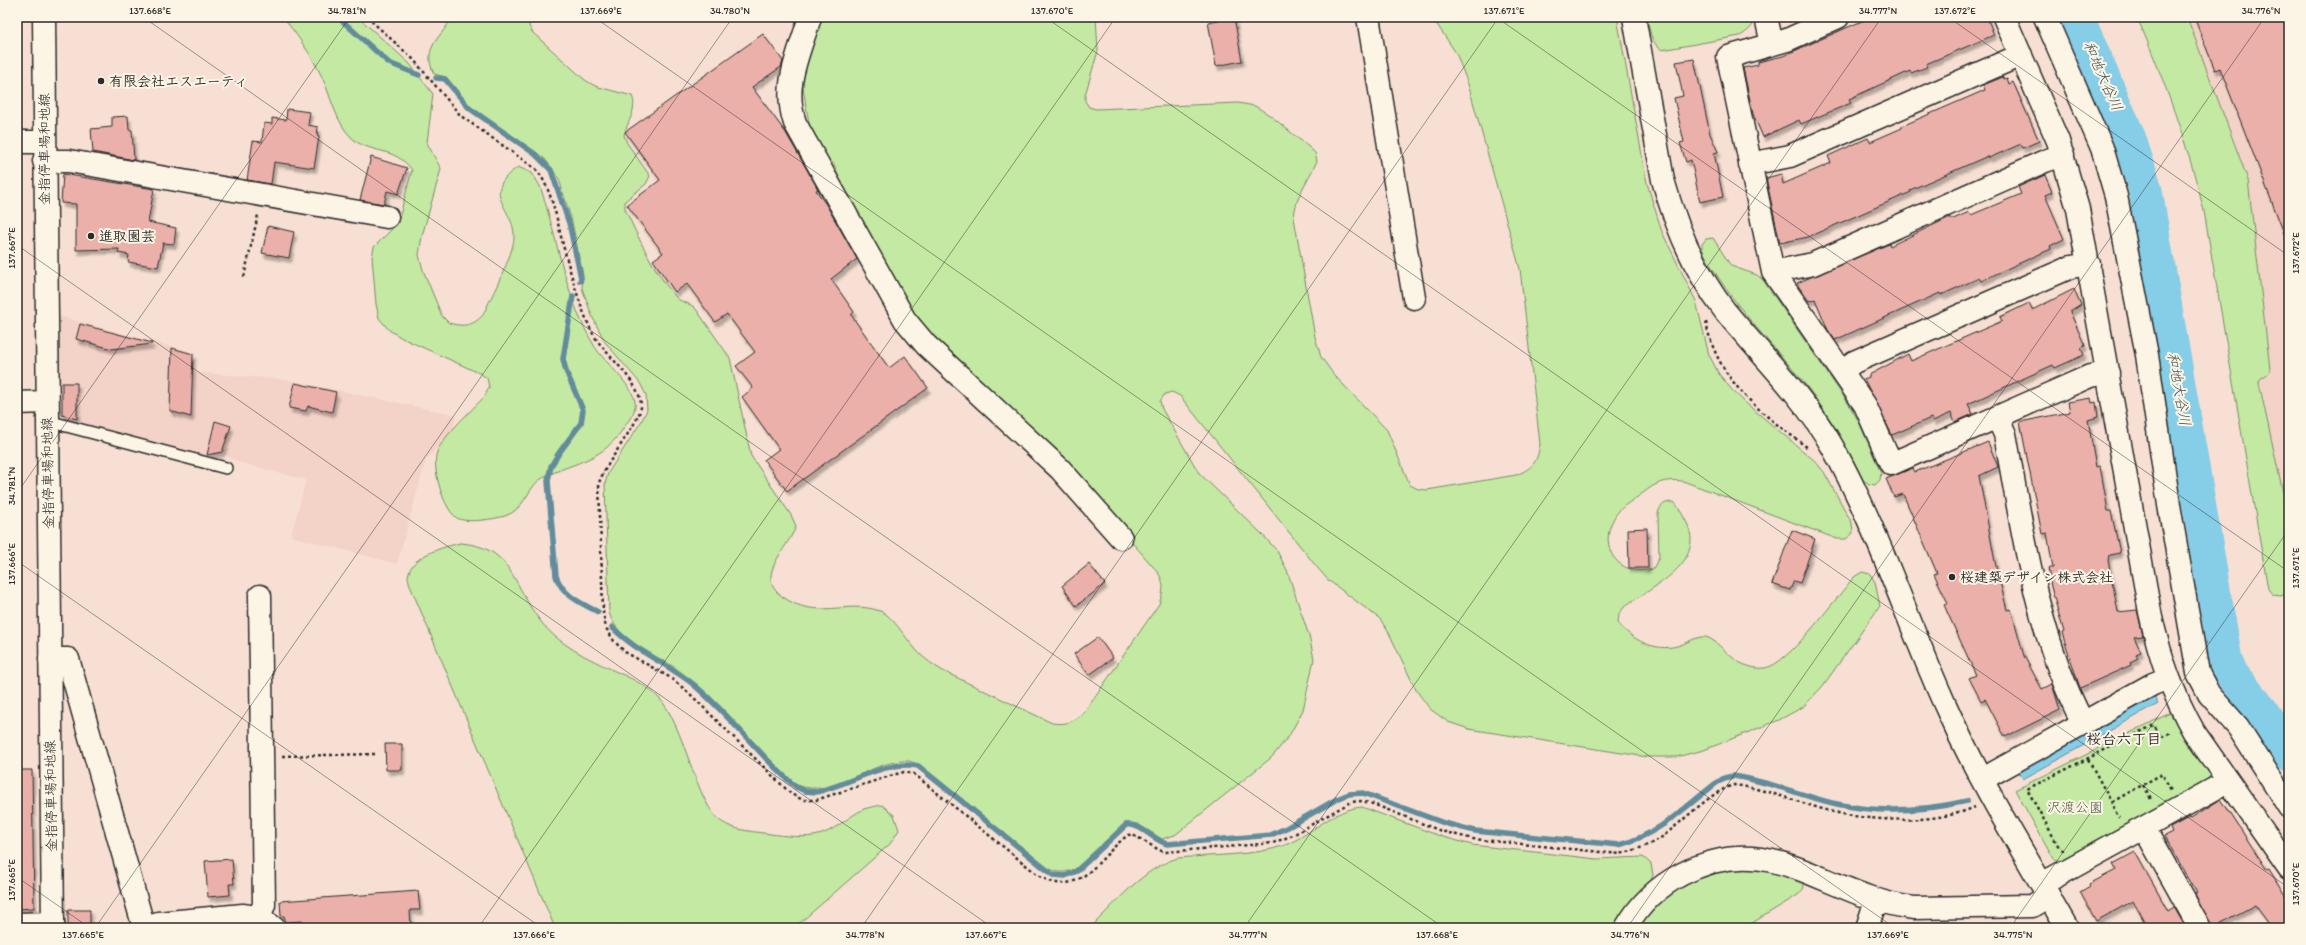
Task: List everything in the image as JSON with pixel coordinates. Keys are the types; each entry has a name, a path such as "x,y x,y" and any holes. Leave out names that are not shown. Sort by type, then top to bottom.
{"street":[{"name":"金指停車場和地線","path":"44,17 44,152 53,926"},
{"path":"810,17 791,80 789,91 790,108 795,123 905,320 926,346 1060,469 1121,538"},
{"path":"1368,17 1414,298"},
{"path":"1634,17 1663,180 1687,248 1706,283 1725,310 1794,392 1830,444 1879,540 1946,708 1993,798 2067,928"},
{"path":"1766,17 1772,44"},
{"path":"1838,17 1787,40 1728,57 1773,272 1865,406 1891,464 2090,376 2108,373"},
{"path":"2004,17 2063,155 2078,209 2150,612 2162,662 2194,732 2289,868"},
{"path":"2045,17 2102,148 2116,196 2147,355 2169,505 2198,673 2209,694 2238,727 2289,807"},
{"path":"1750,164 1790,156 2021,55"},
{"path":"17,142 69,161 387,216"},
{"path":"1773,272 1813,264 2045,161 2063,155"},
{"path":"1842,371 1854,362 2071,267 2089,264"},
{"path":"17,403 47,402"},
{"path":"1997,417 2005,434 2042,622 2063,681 2083,723"},
{"path":"50,659 68,659 144,927 158,923 243,915 266,923 264,905 260,596"},
{"path":"1983,779 2153,684 2168,678"},
{"path":"1626,928 1632,917 1650,897 1670,880 1694,868 1720,860 1747,857 1773,860 1799,868 1876,900 1914,908 2032,906 2046,890 2137,832 2214,789 2227,780"},
{"path":"2137,832 2200,928"},
{"path":"1867,928 1876,900"},
{"path":"17,924 53,926"}],"lane":[{"path":"47,424 58,424 226,468"}],"path":[{"path":"367,17 413,59 461,116 528,163 541,176 552,204 576,287 593,332 601,346 635,386 640,397 641,408 636,419 603,471 599,483 603,612 606,628 614,641 625,652 671,678 689,693 791,794 803,800 816,800 904,772 914,774 1038,875 1050,883 1066,885 1081,879 1128,835 1135,836 1157,850 1165,852 1263,845 1283,840 1351,802 1373,804 1441,830 1472,839 1620,854 1642,848 1662,837 1720,791 1734,785 1834,812 1873,818 1933,817 1970,809 1993,798"},
{"path":"244,277 262,195"},
{"path":"1706,318 1714,352 1724,371 1736,387 1809,449 1813,446"},
{"path":"2068,851 2060,849 2027,788 2154,725 2161,737 2172,731 2176,737"},
{"path":"262,756 377,754"},
{"path":"2088,758 2112,802 2137,832"},
{"path":"2112,802 2162,774 2172,792"},
{"path":"2143,785 2153,803 2160,799"},
{"path":"2166,796 2176,790"}],"shaded area":[{"path":"2187,17 2289,17 2289,520 2259,383 2262,377 2271,374 2248,180"},
{"path":"59,316 195,353 194,372 288,380 456,415 453,431 426,460 397,564 291,536 306,480 241,463 223,454 209,456 60,417"}],"green space":[{"path":"283,17 358,17 409,63 433,94 427,143 441,169 422,236 419,255 423,270 442,316 449,323 468,325 483,315 510,254 514,237 513,227 499,193 501,185 506,177 518,167 532,173 540,186 576,309 599,353 620,376 632,393 635,400 635,407 623,429 610,445 588,459 552,473 538,481 516,510 505,516 475,521 459,519 448,508 437,478 436,459 440,446 451,431 485,396 489,387 487,378 402,338 389,330 379,318 376,304 372,257 374,247 396,225 412,170 398,157 358,143 346,132 337,116 325,83 317,67 304,45"},
{"path":"452,17 529,17 529,26 532,32 585,80 595,86 632,96 634,101 633,110 624,135 627,143 650,176 646,184 625,201 625,209 647,254 667,286 677,298 696,309 730,358 751,456 791,515 796,526 772,571 771,580 776,591 783,597 796,604 808,608 820,609 855,607 880,611 889,616 920,654 943,671 1052,723 1062,724 1073,721 1084,713 1159,604 1163,591 1161,579 1157,571 1064,465 930,341 845,196 834,164 825,158 811,135 802,82 816,17 1096,17 1098,51 1085,95 1085,101 1089,107 1096,109 1238,103 1255,106 1271,116 1310,148 1315,153 1317,161 1299,196 1294,218 1315,337 1321,357 1334,375 1387,430 1410,485 1418,489 1427,490 1516,475 1526,470 1533,464 1536,460 1540,444 1520,269 1468,84 1456,53 1432,17 1617,17 1647,183 1662,232 1696,301 1709,355 1719,374 1732,390 1815,461 1824,472 1852,523 1853,533 1846,539 1837,539 1683,481 1664,481 1650,488 1628,503 1616,514 1609,529 1608,540 1610,550 1614,558 1621,565 1630,569 1641,571 1653,569 1659,557 1658,513 1660,507 1664,504 1674,502 1687,523 1691,538 1689,551 1683,562 1673,573 1625,606 1619,614 1618,623 1630,635 1652,646 1677,646 1694,639 1706,637 1715,642 1734,659 1745,665 1761,668 1771,666 1791,651 1803,639 1854,577 1862,572 1870,574 1875,582 1880,606 1822,687 1803,707 1779,720 1704,750 1676,757 1647,757 1469,729 1448,722 1430,709 1416,690 1389,633 1380,619 1328,580 1180,396 1172,392 1165,394 1160,401 1162,409 1199,473 1263,535 1277,551 1287,570 1309,636 1314,659 1303,710 1289,736 1272,757 1175,835 1162,839 1138,824 1125,823 1075,869 1066,872 1052,870 1045,866 919,764 910,761 891,763 877,767 838,784 824,787 811,788 797,785 694,681 637,645 619,631 613,622 609,612 605,484 608,473 641,422 647,410 646,395 640,383 605,342 592,316 582,288 583,275 572,222 559,179 545,159 470,106 446,77 434,74 430,56 431,49"},
{"path":"1647,17 1755,17 1750,28 1740,36 1662,50 1653,40"},
{"path":"2137,17 2187,17 2248,180 2270,369 2269,373 2260,379 2259,383 2289,520 2289,593 2281,596 2273,595 2268,589 2204,211 2198,186 2175,112"},
{"path":"1713,238 1731,266 1757,275 1763,280 1848,403 1859,422 1881,473 1880,480 1875,485 1869,484 1863,480 1837,430 1822,407 1805,384 1750,320 1712,268 1702,249 1702,244 1706,239"},
{"path":"460,543 477,546 490,551 500,558 515,578 536,615 553,635 563,643 584,656 640,683 658,697 667,709 675,725 705,799 713,813 722,822 727,825 752,832 801,837 814,836 827,832 864,809 882,805 894,815 899,830 890,844 794,928 635,926 555,928 411,588 408,576 410,569 422,557 437,550"},
{"name":"沢渡公園","path":"2170,713 2210,775 2208,783 2065,862 2054,859 2015,790"},
{"path":"1362,807 1440,836 1472,845 1597,859 1643,857 1651,864 1653,875 1649,885 1617,928 1090,928 1131,887 1153,870 1165,863 1178,858 1247,853 1274,849 1295,841 1341,812"},
{"path":"1746,866 1802,880 1804,888 1798,895 1744,928 1636,928 1656,903 1697,876"}],"water":[{"path":"2154,696 2158,704 2023,779 2019,772"}],"building":[{"path":"1234,17 1242,61 1216,66 1208,22"},
{"path":"1871,17 1987,17 1994,35 1926,64 1927,67 1911,73 1910,71 1849,99 1851,103 1801,124 1799,120 1763,137 1753,114 1743,68 1758,65 1758,62 1783,56"},
{"path":"2194,17 2289,17 2289,246 2220,68 2215,70"},
{"path":"763,34 783,61 781,67 752,87 786,133 818,189 816,190 827,206 857,259 831,279 854,312 851,315 889,368 905,356 928,388 787,491 764,460 779,449 742,397 753,388 736,366 755,352 727,314 715,322 687,284 675,292 653,260 663,253 627,205 660,180 625,132"},
{"path":"1694,59 1710,134 1718,152 1714,153 1723,197 1700,202 1691,160 1686,162 1680,143 1684,142 1674,98 1683,96 1676,62"},
{"path":"2003,77 2004,79 2007,78 2009,84 2013,82 2039,141 2023,148 2021,144 1989,158 1988,156 1910,190 1911,192 1808,237 1780,243 1766,178 1781,174 1783,184 1831,163 1828,156 1868,138 1870,142 1902,128 1902,126 1985,90 1983,85"},
{"path":"287,109 310,112 308,125 318,127 317,136 319,137 314,168 274,162 271,184 247,180 253,141 262,142 264,123 272,124 272,118 286,120"},
{"path":"128,116 129,130 132,130 134,160 93,152 91,129 112,127 112,117"},
{"path":"371,157 407,168 398,194 387,191 384,204 360,200"},
{"path":"63,174 154,189 148,222 176,228 174,244 163,243 158,267 128,262 129,255 118,253 119,249 76,250 76,204 61,203"},
{"path":"2045,175 2052,192 2045,195 2064,239 2050,246 2051,249 1981,281 1979,278 1941,295 1940,293 1835,340 1828,330 1815,299 1809,301 1797,283 1889,244 1890,246 1950,217 1951,220 1969,212 1971,215 2021,194 2018,187"},
{"path":"268,226 294,232 289,258 262,253"},
{"path":"2074,289 2081,305 2070,312 2085,346 2081,348 2084,355 2055,368 2053,365 1968,404 1973,414 1955,422 1951,413 1933,421 1931,418 1892,435 1864,379 1908,354 1911,361 2002,321 2000,317 2029,303 2032,310"},
{"path":"80,324 152,344 112,349 76,339"},
{"path":"172,348 193,354 191,417 170,411"},
{"path":"62,383 77,383 77,419 62,415"},
{"path":"295,383 336,392 332,412 308,406 306,411 289,408"},
{"path":"2091,398 2092,403 2096,402 2098,417 2088,420 2096,467 2100,466 2108,511 2111,511 2120,553 2109,555 2108,560 2118,612 2137,610 2143,636 2134,637 2141,652 2136,654 2138,658 2130,662 2131,665 2080,688 2062,633 2064,632 2051,587 2048,568 2053,568 2047,533 2042,534 2020,422 2070,412 2068,402"},
{"path":"215,421 231,426 222,452 207,455"},
{"path":"1988,442 1998,467 1979,476 1995,562 2007,610 2011,609 2024,656 2042,689 2052,684 2060,710 2005,737 1985,699 1981,701 1969,678 1976,675 1944,605 1948,603 1934,574 1937,573 1903,494 1894,497 1886,479 1913,468 1915,472"},
{"path":"1647,528 1648,568 1629,568 1628,529"},
{"path":"1792,530 1815,539 1800,583 1794,581 1790,590 1772,584"},
{"path":"1089,564 1105,584 1076,606 1062,586"},
{"path":"1098,637 1113,658 1089,675 1074,654"},
{"path":"385,744 402,744 402,770 386,770"},
{"path":"17,770 32,770 34,908 17,909"},
{"path":"2221,799 2267,870 2269,869 2289,902 2289,928 2272,928 2255,905 2212,928 2195,894 2197,893 2164,836 2172,832 2170,828 2190,817 2191,818"},
{"path":"2135,852 2168,911 2174,907 2186,928 2148,928 2133,901 2096,921 2080,892 2090,886 2089,884 2116,870 2113,864"},
{"path":"232,859 234,884 229,884 230,895 208,897 205,861"},
{"path":"418,891 420,910 410,910 411,928 304,928 303,921 286,922 284,916 281,916 280,901"},
{"path":"68,910 90,910 90,928 68,928"}],"waterway":[{"path":"338,17 389,63 419,75"},
{"name":"和地大谷川","path":"2077,17 2129,138 2145,188 2226,663 2233,676 2261,710 2289,754"},
{"path":"436,78 445,79 469,108 535,154 551,170 569,223 581,278 580,281"},
{"path":"573,296 563,359 566,371 583,410 581,423 551,466 548,481 556,576 559,583 568,594 579,602 598,612"},
{"path":"612,627 621,636 694,685 796,787 805,791 816,792 879,770 905,765 918,766 1053,875 1065,876 1077,871 1126,825 1131,825 1141,829 1167,844 1271,835 1349,794 1363,793 1444,823 1475,831 1619,845 1646,835 1658,828 1715,784 1724,778 1733,776 1760,781 1837,804 1870,809 1918,809 1967,801"},
{"path":"2216,677 2230,672"}],"place":[{"name":"有限会社エスエーティ","path":"101,81"},
{"name":"進取園芸","path":"91,236"},
{"name":"桜建築デザイン株式会社","path":"1952,577"}],"district":[{"name":"桜台六丁目","path":"2124,739"}]}
